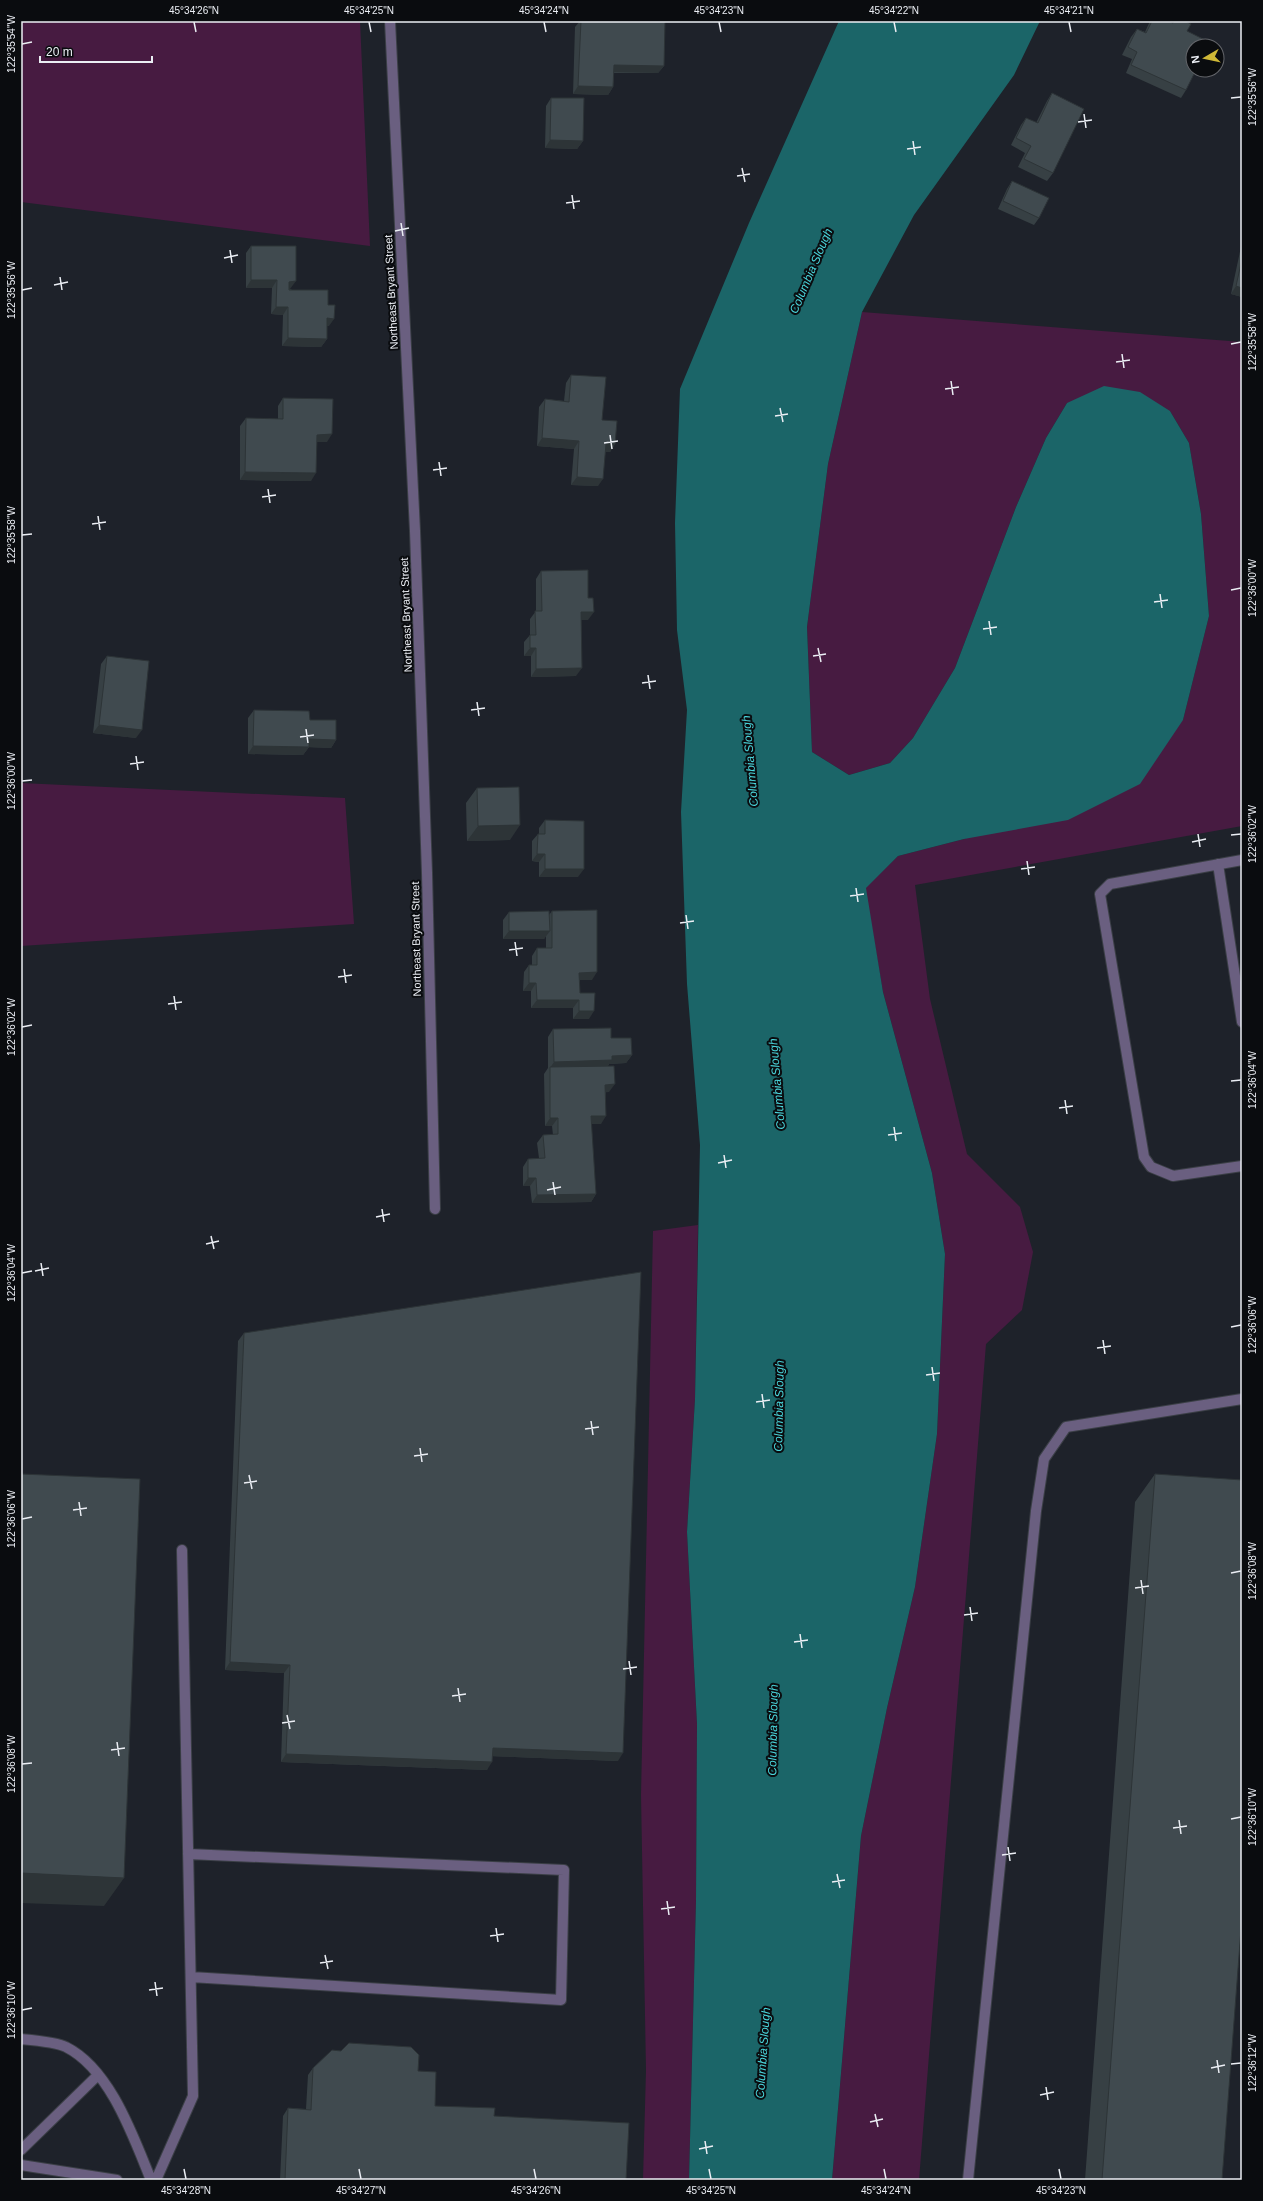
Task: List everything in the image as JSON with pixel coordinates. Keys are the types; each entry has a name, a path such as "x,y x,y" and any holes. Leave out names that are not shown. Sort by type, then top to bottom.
{"street":[{"name":"Northeast Bryant Street","path":"390,21 415,531 435,1209"},
{"path":"1242,860 1110,884 1100,894 1144,1157 1151,1167 1172,1176 1242,1166"},
{"path":"1218,864 1242,1022"},
{"path":"968,2180 1036,1511 1044,1460 1066,1427 1242,1399"},
{"path":"156,2180 193,2096 182,1550"},
{"path":"188,1854 564,1870 561,2000 191,1977"},
{"path":"21,2039 65,2046 89,2062 132,2133 151,2180"},
{"path":"21,2150 98,2075"},
{"path":"21,2165 117,2180"}],"shaded area":[{"path":"21,21 360,21 370,246 21,202"},
{"path":"862,312 1242,342 1242,826 915,885 930,999 967,1154 1020,1207 1033,1252 1022,1310 986,1344 919,2180 832,2180 861,1836 887,1708 915,1587 937,1434 945,1254 932,1173 883,992 865,888 898,856 964,839 1183,720 1209,616 1201,514 1189,443 1170,411 1067,403 1046,438 1016,507 955,668 913,738 890,763 849,775 812,752 807,627 828,464"},
{"path":"21,783 345,798 354,924 21,946"},
{"path":"698,1225 695,1399 687,1532 697,1724 696,1901 689,2180 643,2180 646,2070 641,1795 653,1231"}],"water":[{"name":"Columbia Slough","path":"839,21 1040,21 1014,75 914,215 862,312 828,464 807,627 812,752 849,775 890,763 913,738 955,668 1016,507 1046,438 1067,403 1104,386 1140,392 1170,411 1189,443 1201,514 1209,616 1183,720 1140,784 1068,820 964,839 898,856 866,888 883,992 932,1173 945,1254 937,1434 915,1587 887,1708 861,1836 832,2180 689,2180 696,1901 697,1724 687,1532 695,1399 700,1145 687,984 681,812 687,710 677,630 675,523 680,389 749,223"}],"building":[{"path":"581,21 665,22 664,66 614,65 613,87 578,86"},
{"path":"1152,21 1169,21 1173,23 1174,21 1185,21 1191,24 1187,31 1201,38 1185,38 1185,78 1192,78 1186,90 1131,65 1137,52 1128,47 1137,29 1146,33"},
{"path":"1052,93 1084,109 1053,173 1024,159 1031,146 1016,138 1026,118 1038,123"},
{"path":"551,98 584,98 583,141 550,140"},
{"path":"1012,181 1049,198 1039,218 1003,201"},
{"path":"251,246 296,246 296,281 289,282 289,290 328,290 328,305 335,305 334,319 327,318 327,339 288,338 288,307 276,307 277,280 251,280"},
{"path":"1242,259 1242,288 1236,286"},
{"path":"571,375 606,377 602,420 617,421 615,444 606,444 603,479 577,477 579,441 542,438 545,399 569,402"},
{"path":"283,398 333,399 332,434 317,435 316,473 245,472 246,418 283,419"},
{"path":"588,570 588,598 593,598 594,612 581,612 582,668 536,669 536,648 530,648 530,635 536,635 535,611 542,611 541,571"},
{"path":"107,656 149,661 142,730 99,725"},
{"path":"254,710 309,711 310,720 336,720 336,740 309,739 309,747 253,746"},
{"path":"519,787 520,825 478,826 477,788"},
{"path":"545,820 584,821 584,869 545,869 545,854 537,854 538,834 545,834"},
{"path":"597,910 597,972 579,973 580,993 595,993 594,1011 579,1011 579,1000 537,1000 536,983 529,983 529,965 537,965 537,948 552,948 552,911"},
{"path":"549,911 550,931 509,931 509,912"},
{"path":"611,1028 611,1038 631,1038 632,1055 612,1056 612,1060 554,1062 553,1029"},
{"path":"614,1066 615,1084 605,1085 606,1116 591,1116 596,1194 537,1195 536,1178 528,1178 528,1159 545,1158 543,1135 558,1134 558,1118 550,1118 550,1067"},
{"path":"641,1272 623,1753 493,1748 492,1762 286,1754 290,1665 230,1662 244,1333"},
{"path":"21,1474 140,1479 124,1878 21,1873"},
{"path":"1155,1474 1242,1480 1242,1916 1222,2180 1102,2180"},
{"path":"349,2043 411,2047 419,2055 418,2071 436,2072 435,2106 495,2108 494,2116 629,2123 626,2180 285,2180 288,2108 311,2110 313,2068 332,2050 341,2051"}]}
